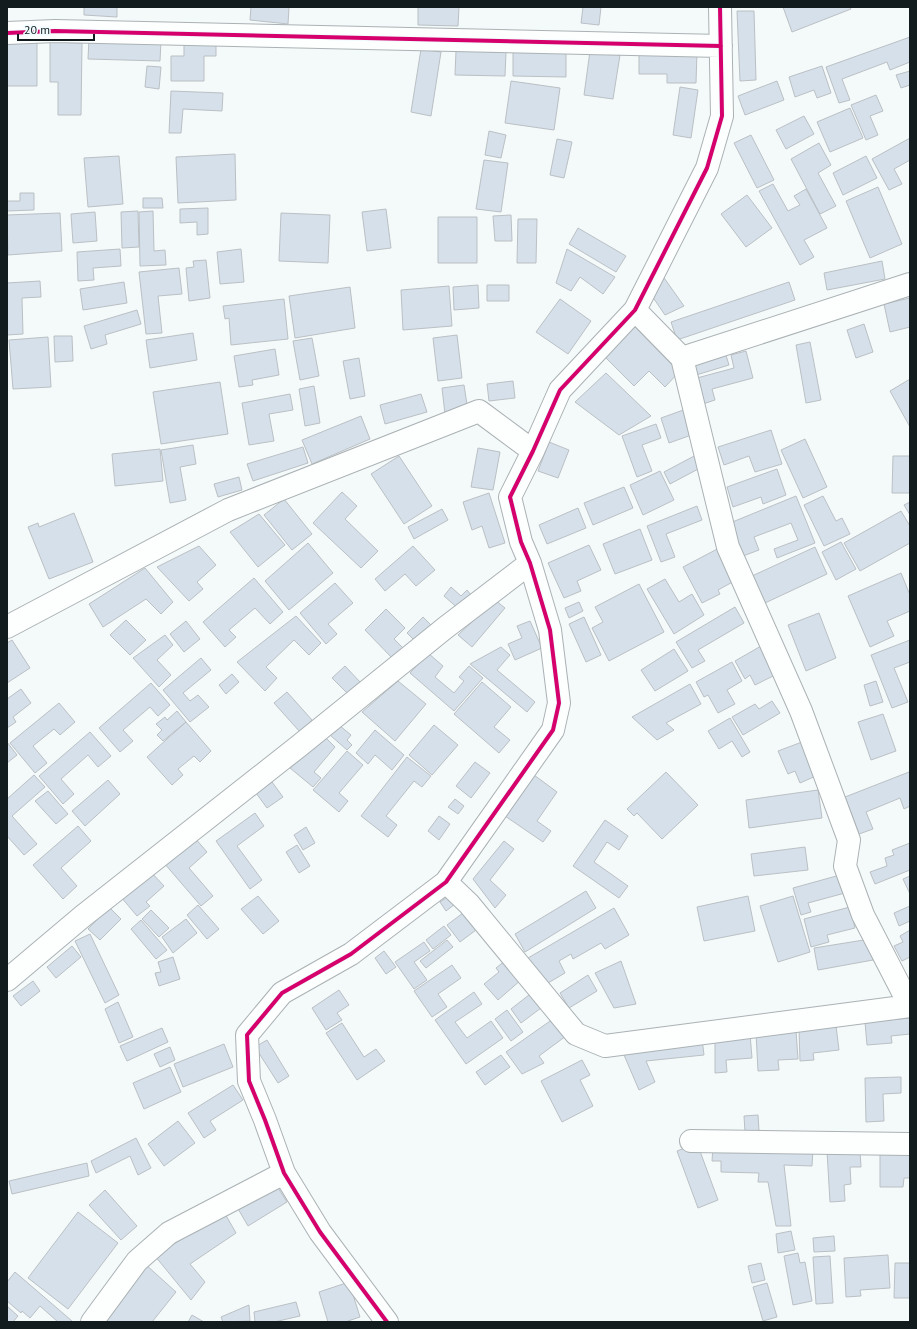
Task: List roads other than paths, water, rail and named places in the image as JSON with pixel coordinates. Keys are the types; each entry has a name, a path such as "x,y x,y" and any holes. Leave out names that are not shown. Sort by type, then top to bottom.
{"street":[{"path":"386,1322 320,1232 284,1172 249,1081 246,1035 282,993 351,954 446,882 553,730 559,703 550,630 530,563 521,542 510,497 533,451 560,390 635,310 706,168 722,116 720,7"},
{"path":"7,33 63,31 721,46"},
{"path":"682,358 910,284"},
{"path":"446,882 469,904 576,1034 605,1046 910,1006 863,915 845,866 849,840 801,711 728,547 682,358 635,310"},
{"path":"7,628 228,510 479,411 533,451"},
{"path":"7,980 83,916 299,746 445,628 530,563"},
{"path":"691,1141 910,1144"},
{"path":"92,1322 137,1261 169,1233 284,1172"}]}
